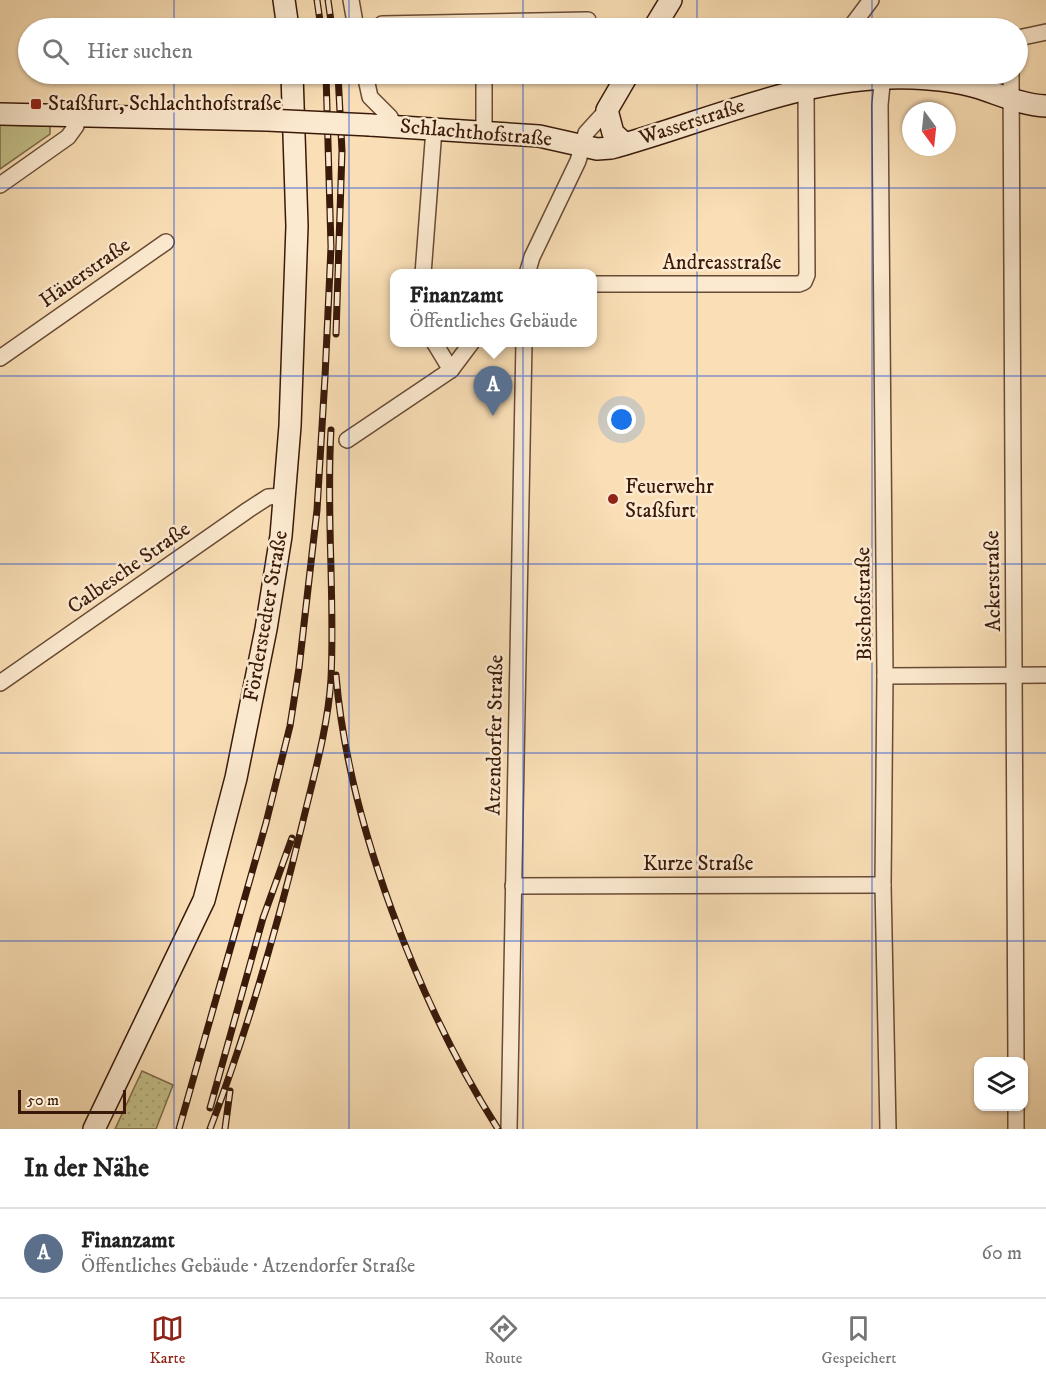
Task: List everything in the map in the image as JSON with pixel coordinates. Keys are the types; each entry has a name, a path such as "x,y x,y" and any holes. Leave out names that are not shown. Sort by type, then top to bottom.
{"main road":[{"path":"284,0 287,18"},
{"path":"660,18 670,0"},
{"name":"Förderstedter Straße","path":"94,1129 204,900 245,736 272,596 285,496 297,247 292,84"},
{"path":"607,110 622,84"},
{"name":"Wasserstraße","path":"607,110 613,133 625,144 742,104 815,84"},
{"name":"Wasserstraße","path":"962,84 1010,99 1046,106"},
{"path":"0,114 76,115"},
{"name":"Schlachthofstraße","path":"76,115 394,126 539,136 597,148 625,144"}],"street":[{"path":"351,0 354,18"},
{"path":"857,18 870,0"},
{"path":"1028,36 1046,32"},
{"path":"367,84 370,97 390,117 394,126"},
{"path":"484,84 484,133"},
{"name":"Andreasstraße","path":"597,284 799,284 804,282 807,275 819,84"},
{"name":"Bischofstraße","path":"882,84 884,885 888,1129"},
{"name":"Ackerstraße","path":"1011,84 1016,1057"},
{"path":"528,269 578,161 586,134 607,110"},
{"path":"0,185 68,137 76,126 76,115"},
{"path":"423,269 434,129"},
{"name":"Häuerstraße","path":"0,358 165,242"},
{"path":"437,347 451,370"},
{"path":"347,440 451,370 468,347"},
{"name":"Atzendorfer Straße","path":"509,1129 524,347"},
{"name":"Calbesche Straße","path":"0,683 248,510 268,497 285,496"},
{"path":"885,676 1046,675"},
{"name":"Kurze Straße","path":"513,886 884,885"},
{"path":"1016,1111 1016,1129"}],"shaded area":[{"path":"0,125 50,126 50,134 0,169"},
{"path":"142,1071 173,1085 156,1129 115,1129"}],"railway":[{"path":"317,0 320,18"},
{"path":"328,0 331,18"},
{"path":"179,1129 266,823 290,726 299,668 317,510 325,377 331,247 326,84"},
{"path":"336,334 342,151 339,84"},
{"path":"210,1129 250,1015 273,938 324,733 331,679 332,648 329,492 331,430"},
{"path":"336,675 343,732 355,791 392,911 415,970 441,1026 498,1129"},
{"path":"210,1108 263,918 292,838"},
{"path":"225,1129 230,1091"}],"place":[{"name":"Staßfurt, Schlachthofstraße","path":"36,104"},
{"name":"Finanzamt","path":"493,416"},
{"name":"Feuerwehr Staßfurt","path":"613,499"}]}
